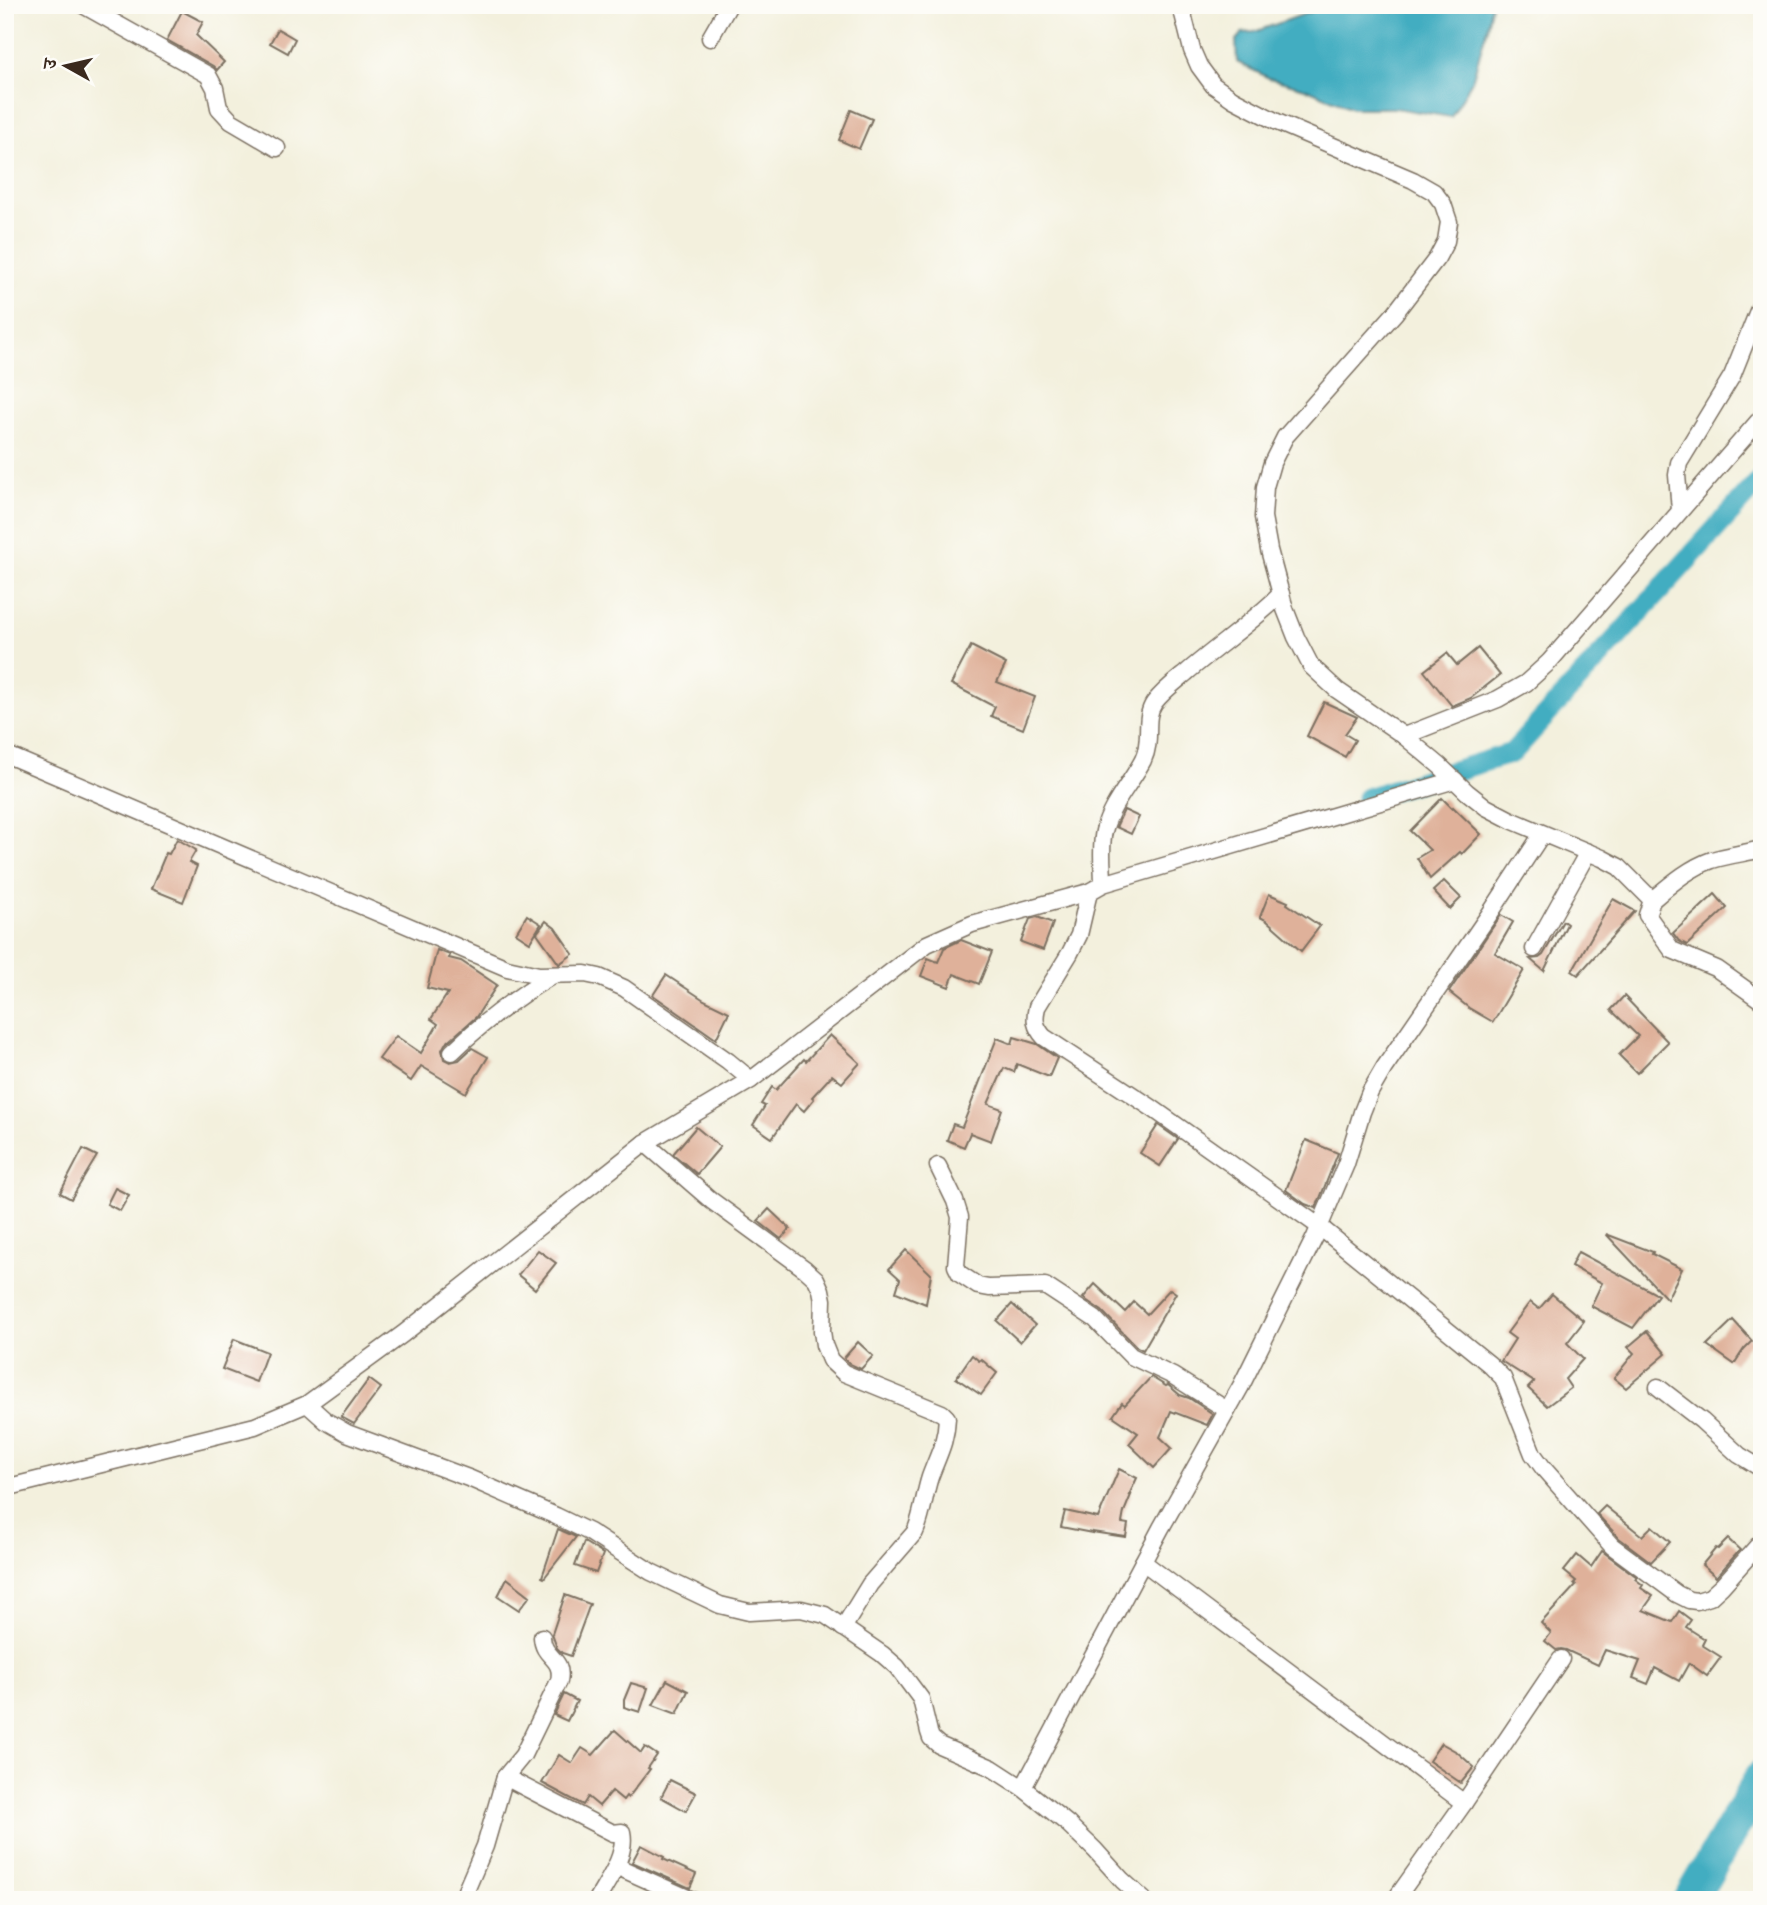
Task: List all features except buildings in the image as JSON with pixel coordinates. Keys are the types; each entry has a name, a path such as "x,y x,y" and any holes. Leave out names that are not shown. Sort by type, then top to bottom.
{"street":[{"path":"83,5 208,75 215,88 219,108 231,121 277,148"},
{"path":"710,38 729,5"},
{"path":"1181,8 1192,50 1213,85 1233,99 1277,122 1434,192 1443,204 1449,222 1446,241 1437,258 1395,313 1285,437 1272,463 1265,487 1263,516 1269,550 1296,637 1311,666 1337,690 1409,740 1486,807 1619,867 1652,900"},
{"path":"1680,510 1677,475 1679,463 1732,376 1762,301"},
{"path":"1409,740 1498,699 1526,683 1549,662 1762,416"},
{"path":"1281,594 1262,614 1181,677 1154,703 1148,719 1147,748 1109,818 1104,831 1098,884 1079,935 1037,1007 1037,1029 1044,1037 1152,1108 1320,1227 1489,1364 1503,1378 1533,1454 1544,1469 1612,1546 1677,1594 1697,1601 1710,1597 1762,1541"},
{"path":"5,754 507,968 524,973 599,976 624,988 747,1077"},
{"path":"5,1488 255,1426 307,1404 403,1334 645,1143 747,1077 927,944 972,924 1098,884 1455,780"},
{"path":"1023,1788 1227,1410 1320,1227 1346,1164 1370,1092 1542,834"},
{"path":"1762,849 1713,859 1682,875 1652,900 1647,915 1672,950 1717,969 1762,1001"},
{"path":"1534,949 1588,852"},
{"path":"452,1052 491,1016 554,974"},
{"path":"645,1143 712,1201 816,1279 823,1300 824,1345 830,1360 844,1373 942,1413 947,1418 944,1443 931,1476 920,1522 915,1532 870,1584 843,1628"},
{"path":"938,1166 960,1217 956,1266 960,1275 978,1286 989,1288 1045,1286 1095,1319 1131,1356 1173,1376 1227,1410"},
{"path":"1658,1387 1740,1455 1762,1469"},
{"path":"307,1404 326,1422 346,1433 515,1497 589,1532 650,1572 720,1605 749,1612 801,1609 825,1615 897,1667 921,1699 931,1738 939,1745 992,1768 1023,1788 1068,1824 1144,1900"},
{"path":"1143,1562 1464,1802"},
{"path":"462,1900 485,1846 505,1777 523,1755 559,1681 560,1667 544,1650 542,1637"},
{"path":"1395,1900 1562,1659"},
{"path":"505,1777 613,1833 622,1832 624,1842 616,1866 597,1900"},
{"path":"616,1866 692,1900"}],"water":[{"path":"1330,5 1491,5 1472,81 1451,117 1395,108 1352,108 1305,88 1269,78 1237,62 1236,40 1242,33 1254,32"}],"waterway":[{"path":"1367,798 1512,753 1762,478"},
{"path":"1690,1900 1762,1777"}]}
